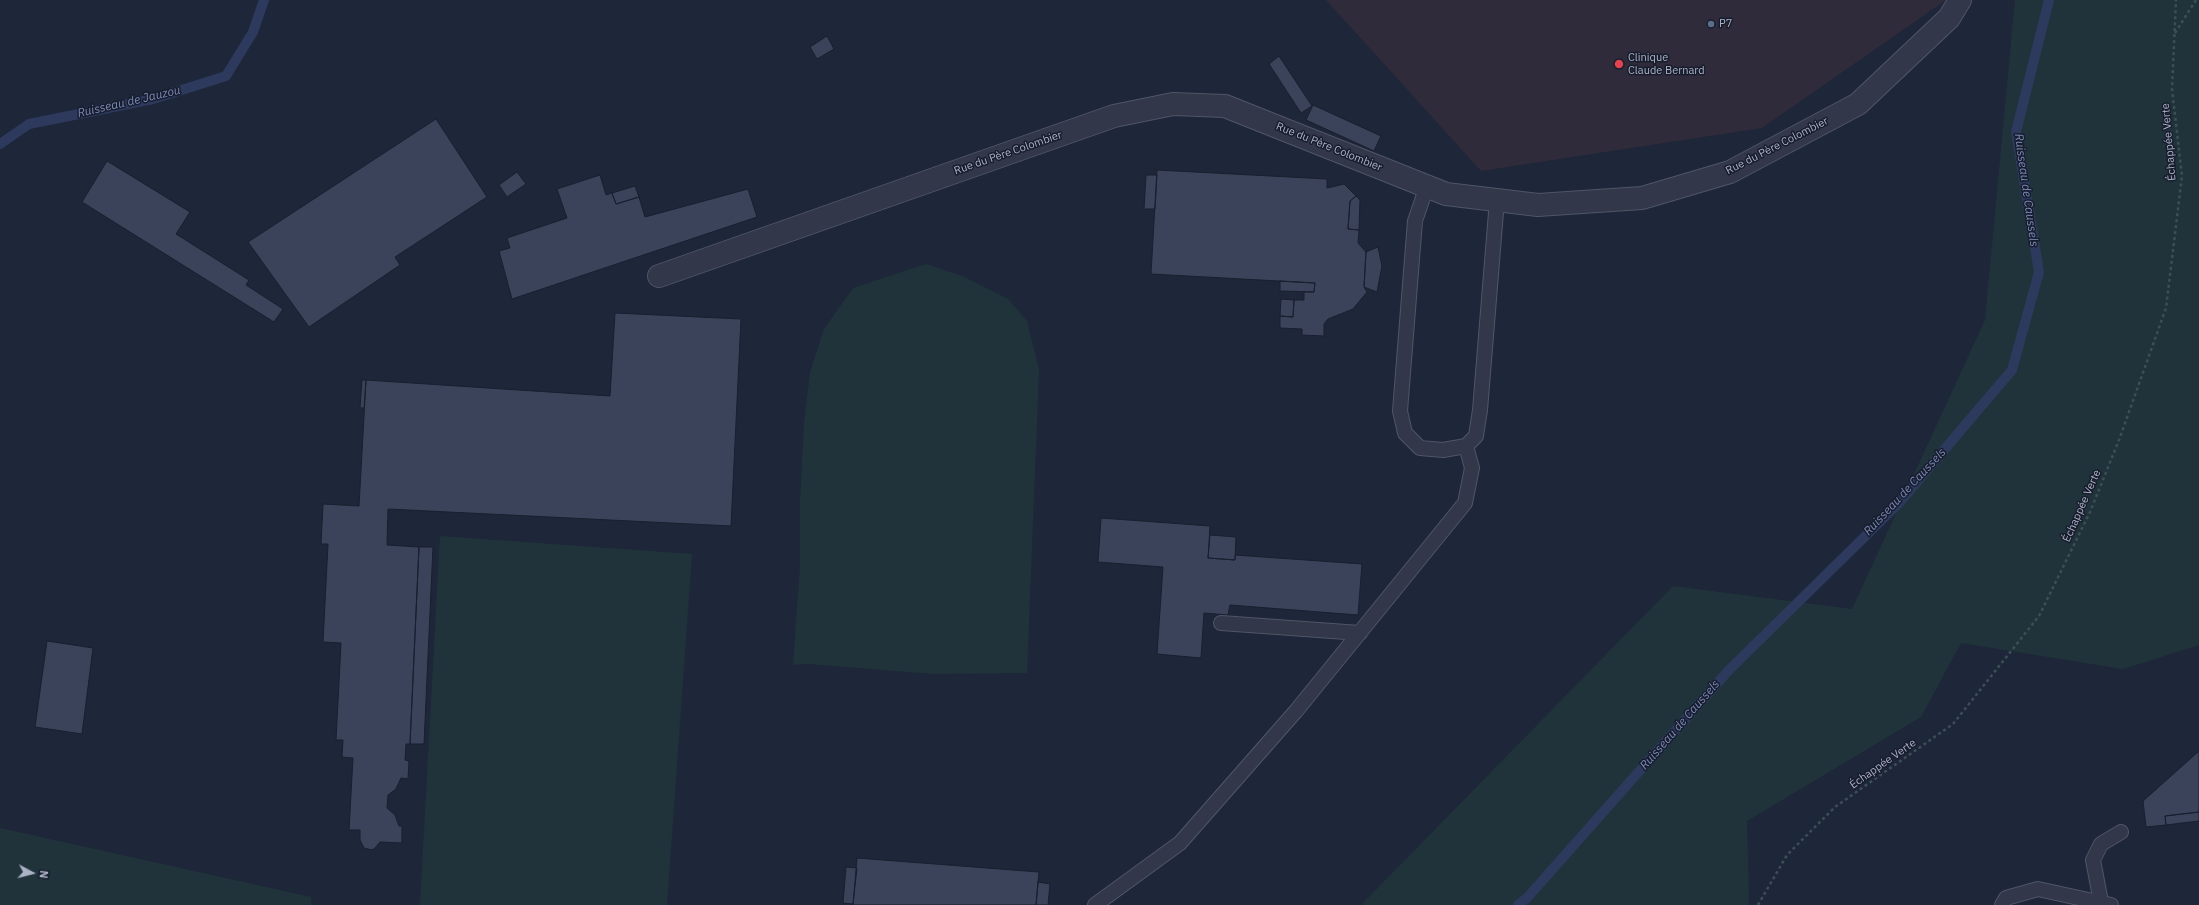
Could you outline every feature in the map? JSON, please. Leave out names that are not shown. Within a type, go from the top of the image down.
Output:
[{"type":"street","name":"Rue du Père Colombier","points":[[659,276],[1114,116],[1172,104],[1225,106],[1446,194],[1538,205],[1642,198],[1730,172],[1858,104],[1949,18],[1960,0]]},
{"type":"lane","points":[[1427,186],[1415,221],[1400,411],[1405,433],[1420,448],[1443,450],[1466,446],[1476,436],[1480,410],[1497,200]]},
{"type":"lane","points":[[1095,905],[1180,843],[1296,711],[1360,633],[1465,503],[1472,468],[1466,446]]},
{"type":"lane","points":[[1221,623],[1360,633]]},
{"type":"lane","points":[[2002,905],[2006,898],[2038,889],[2106,904],[2093,860],[2102,844],[2121,832]]},
{"type":"path","name":"Échappée Verte","points":[[1758,905],[1787,855],[1835,807],[1953,724],[2039,616],[2090,512],[2119,440],[2166,308],[2182,176],[2172,89],[2176,0]]},
{"type":"path","points":[[2175,34],[2196,0]]},
{"type":"shaded area","name":"Clinique Claude Bernard","points":[[1326,0],[1946,0],[1762,128],[1481,171]]},
{"type":"shaded area","points":[[2015,0],[2199,0],[2199,645],[2123,669],[1961,643],[1921,717],[1747,821],[1749,905],[1361,905],[1673,586],[1852,609],[1985,320]]},
{"type":"shaded area","points":[[926,264],[962,276],[1008,299],[1027,321],[1039,370],[1027,673],[933,674],[809,664],[793,665],[800,566],[800,501],[804,424],[810,372],[824,329],[853,288]]},
{"type":"shaded area","points":[[440,536],[692,554],[667,905],[420,905]]},
{"type":"shaded area","points":[[0,828],[311,897],[311,905],[0,905]]},
{"type":"building","points":[[827,36],[834,49],[817,59],[810,47]]},
{"type":"building","points":[[1279,56],[1312,106],[1301,113],[1269,64]]},
{"type":"building","points":[[1313,105],[1381,136],[1374,151],[1306,120]]},
{"type":"building","points":[[436,119],[487,197],[395,257],[400,265],[309,327],[248,242]]},
{"type":"building","points":[[107,161],[190,212],[176,234],[249,280],[246,285],[283,309],[274,322],[82,202]]},
{"type":"building","points":[[1157,170],[1327,179],[1327,188],[1344,184],[1356,196],[1350,201],[1348,229],[1359,230],[1358,243],[1366,252],[1364,287],[1367,292],[1353,309],[1328,319],[1324,324],[1324,336],[1302,335],[1302,329],[1280,328],[1280,316],[1293,317],[1294,300],[1304,300],[1304,292],[1314,292],[1315,283],[1151,274]]},
{"type":"building","points":[[517,172],[526,184],[507,197],[499,185]]},
{"type":"building","points":[[600,175],[606,195],[612,193],[616,204],[639,197],[645,217],[748,189],[757,217],[512,299],[499,251],[510,248],[507,238],[567,218],[557,189]]},
{"type":"building","points":[[1146,175],[1157,175],[1155,209],[1144,209]]},
{"type":"building","points":[[635,186],[639,197],[616,204],[612,193]]},
{"type":"building","points":[[1356,196],[1360,200],[1359,230],[1348,229],[1350,201]]},
{"type":"building","points":[[1378,247],[1382,266],[1377,292],[1364,287],[1366,252]]},
{"type":"building","points":[[1280,281],[1315,283],[1314,292],[1280,291]]},
{"type":"building","points":[[1281,299],[1294,300],[1293,317],[1280,316]]},
{"type":"building","points":[[615,313],[741,319],[731,526],[388,509],[387,545],[419,547],[410,744],[406,744],[405,760],[409,761],[408,779],[401,778],[396,789],[388,795],[387,808],[395,815],[399,826],[402,826],[402,843],[380,842],[372,850],[364,848],[360,840],[360,830],[349,830],[353,758],[342,757],[343,740],[336,740],[341,643],[323,642],[328,544],[321,544],[323,504],[359,506],[366,380],[610,396]]},
{"type":"building","points":[[362,380],[366,380],[364,408],[360,408]]},
{"type":"building","points":[[1101,518],[1210,526],[1208,558],[1235,560],[1235,555],[1362,564],[1358,615],[1230,605],[1228,615],[1204,613],[1201,658],[1157,654],[1163,567],[1098,562]]},
{"type":"building","points":[[1210,535],[1236,537],[1235,560],[1208,558]]},
{"type":"building","points":[[419,547],[433,547],[424,744],[410,744]]},
{"type":"building","points":[[47,641],[93,648],[82,734],[35,727]]},
{"type":"building","points":[[2199,751],[2199,812],[2165,816],[2166,825],[2146,827],[2143,801]]},
{"type":"building","points":[[2199,812],[2199,821],[2166,825],[2165,816]]},
{"type":"building","points":[[857,858],[1039,872],[1036,905],[853,905]]},
{"type":"building","points":[[846,867],[857,868],[853,904],[843,903]]},
{"type":"building","points":[[1038,882],[1050,884],[1048,905],[1036,905]]},
{"type":"waterway","name":"Ruisseau de Jauzou","points":[[0,144],[29,124],[153,99],[226,76],[253,32],[264,0]]},
{"type":"waterway","name":"Ruisseau de Caussels","points":[[1518,905],[1527,898],[1728,671],[1898,504],[2012,370],[2039,272],[2016,132],[2049,0]]},
{"type":"place","name":"P7","points":[[1711,24]]},
{"type":"place","name":"Clinique Claude Bernard","points":[[1619,64]]}]
